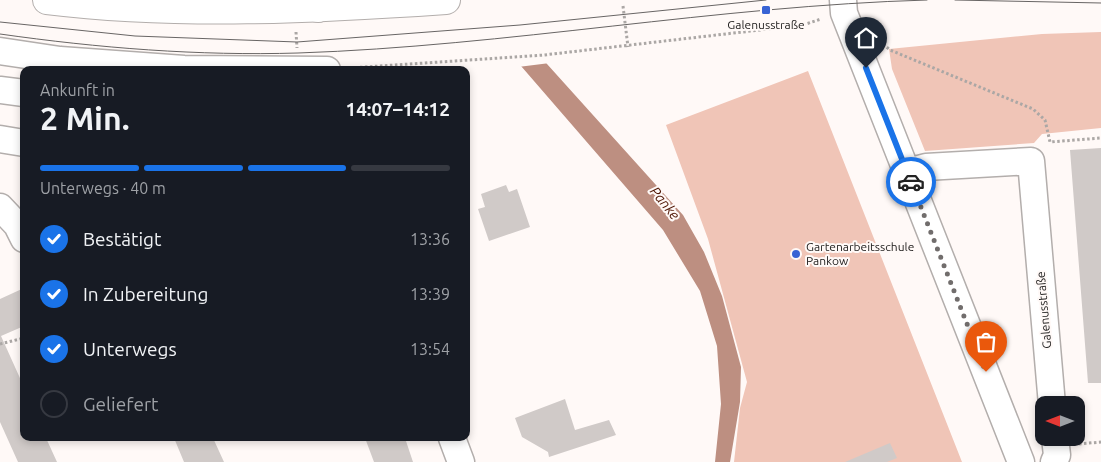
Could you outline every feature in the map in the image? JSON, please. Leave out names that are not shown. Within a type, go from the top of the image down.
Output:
[{"type":"main road","points":[[47,0],[151,8],[446,0]]},
{"type":"street","points":[[844,6],[1021,462]]},
{"type":"street","points":[[0,52],[60,60],[143,66]]},
{"type":"street","points":[[0,90],[20,92]]},
{"type":"street","points":[[0,139],[20,142]]},
{"type":"street","name":"Galenusstraße","points":[[907,172],[926,167],[1031,161],[1051,396]]},
{"type":"street","points":[[0,207],[17,225],[20,231]]},
{"type":"street","points":[[453,441],[461,462]]},
{"type":"path","points":[[299,66],[311,5]]},
{"type":"path","points":[[623,6],[628,47]]},
{"type":"path","points":[[382,66],[510,58],[628,47],[802,25],[829,15],[844,6]]},
{"type":"path","points":[[880,42],[890,50],[1033,109],[1045,120],[1050,142],[1101,138]]},
{"type":"path","points":[[0,344],[20,339]]},
{"type":"path","points":[[1060,448],[1101,442]]},
{"type":"shaded area","points":[[1101,32],[1101,128],[1042,134],[1034,143],[925,151],[892,69],[889,49],[1042,34]]},
{"type":"shaded area","name":"Gartenarbeitsschule Pankow","points":[[808,71],[962,462],[734,462],[740,408],[747,382],[708,239],[666,125]]},
{"type":"water","name":"Panke","points":[[469,0],[496,0],[547,64],[683,215],[704,252],[722,296],[741,367],[740,402],[730,462],[715,462],[721,404],[717,346],[700,291],[663,230],[521,66]]},
{"type":"pier","points":[[466,0],[499,0],[550,63],[518,67]]},
{"type":"building","points":[[1101,148],[1101,383],[1088,383],[1070,150]]},
{"type":"building","points":[[506,185],[509,192],[517,189],[530,227],[489,241],[478,209],[485,207],[481,194]]},
{"type":"building","points":[[20,290],[20,328],[1,336],[20,378],[20,441],[47,441],[57,462],[18,462],[0,422],[0,299]]},
{"type":"building","points":[[565,399],[575,430],[609,420],[616,435],[549,457],[548,452],[522,437],[515,418]]},
{"type":"building","points":[[175,441],[214,441],[224,462],[184,462]]},
{"type":"building","points":[[366,441],[406,441],[413,462],[374,462]]},
{"type":"building","points":[[890,443],[897,458],[887,462],[845,462]]},
{"type":"tram line","points":[[0,22],[135,36],[297,42],[520,25],[766,0]]},
{"type":"tram line","points":[[0,34],[149,50],[261,54],[298,53],[455,43],[769,10],[927,0]]},
{"type":"tram line","points":[[955,0],[1101,3]]},
{"type":"way so far","points":[[911,182],[986,372]]},
{"type":"place","name":"Galenusstraße","points":[[766,10]]},
{"type":"place","name":"Gartenarbeitsschule Pankow","points":[[796,254]]},
{"type":"route","points":[[866,68],[911,182]]}]
